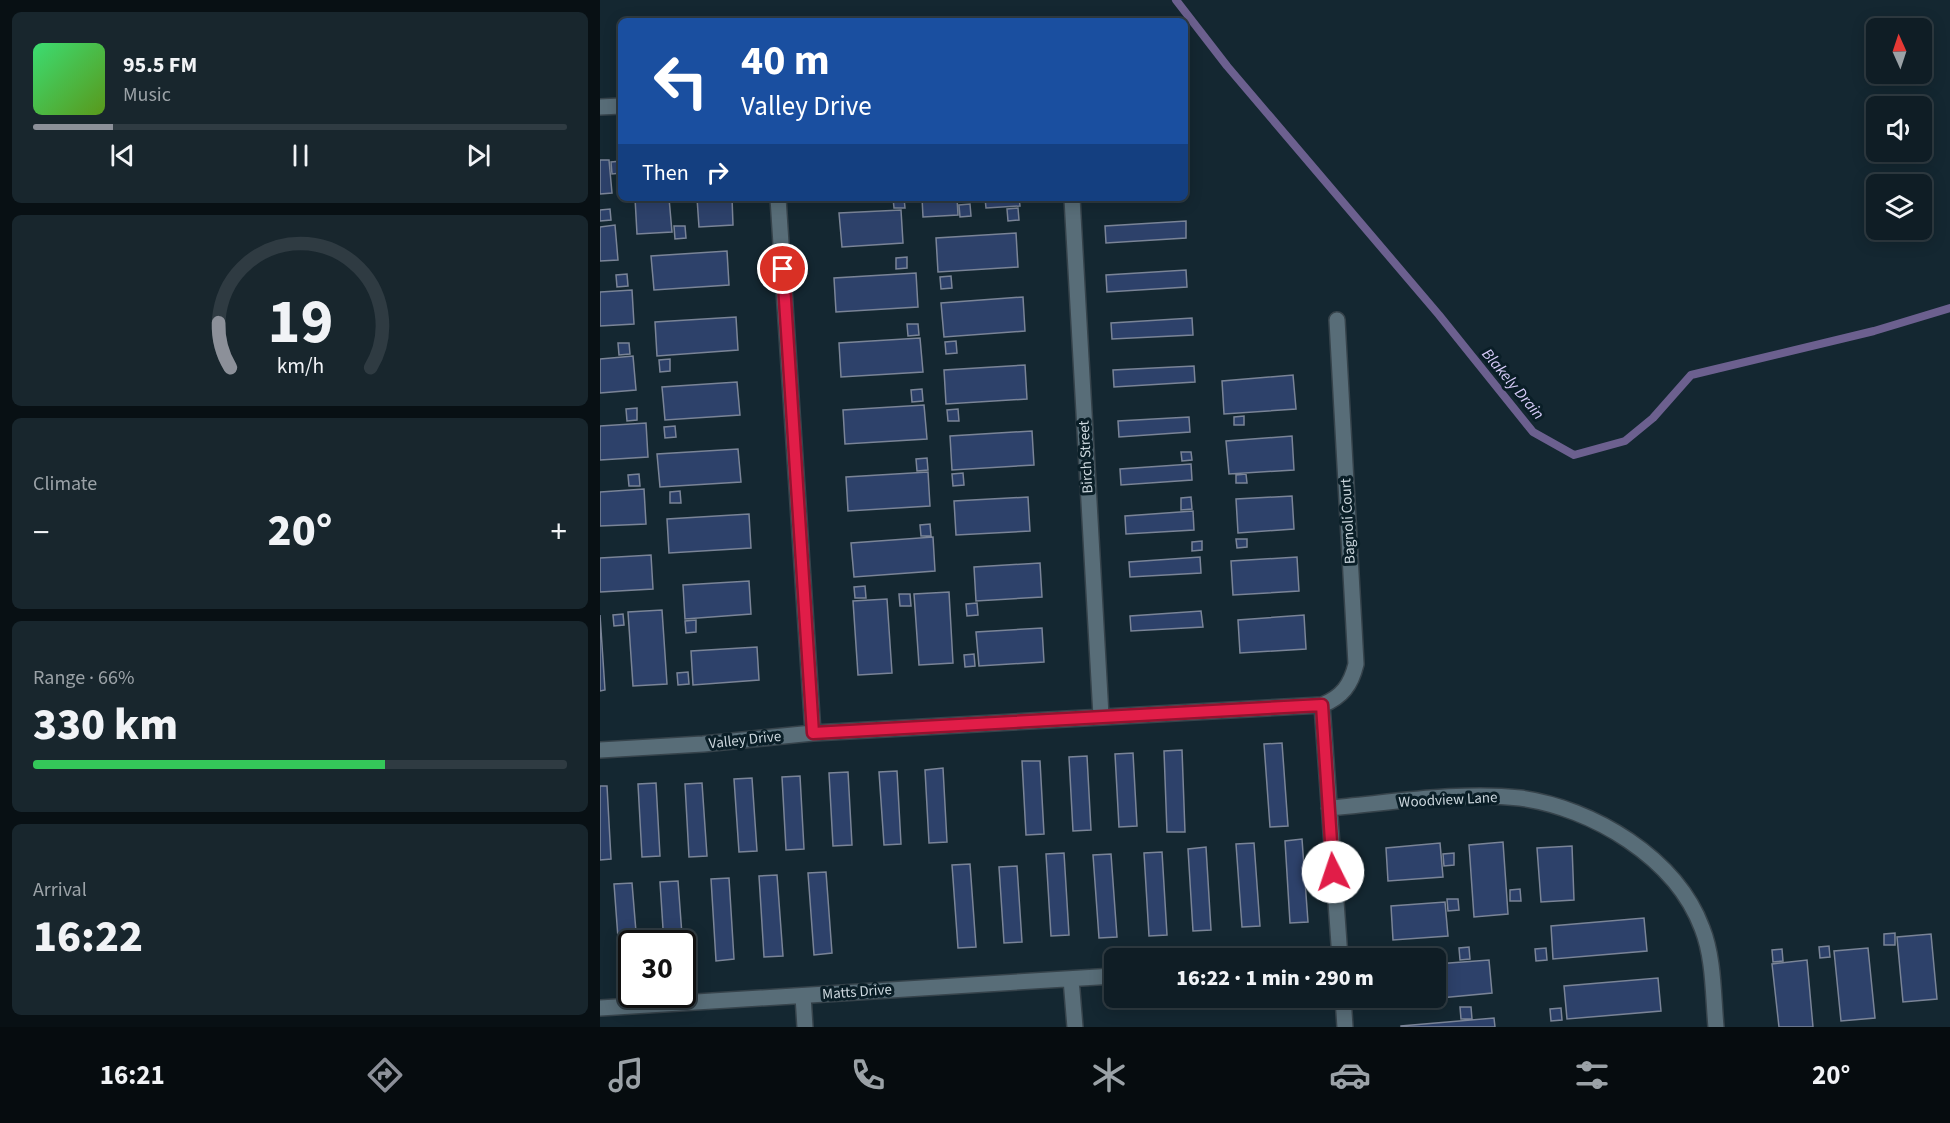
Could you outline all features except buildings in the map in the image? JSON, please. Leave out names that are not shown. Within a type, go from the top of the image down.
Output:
[{"type":"street","points":[[600,107],[618,106]]},
{"type":"street","points":[[778,201],[813,733]]},
{"type":"street","name":"Birch Street","points":[[1072,201],[1101,716]]},
{"type":"street","name":"Bagnoli Court","points":[[1322,705],[1344,691],[1353,678],[1356,664],[1337,320]]},
{"type":"street","points":[[1322,705],[1339,948]]},
{"type":"street","name":"Valley Drive","points":[[600,750],[703,744],[813,733],[1322,705]]},
{"type":"street","name":"Woodview Lane","points":[[1329,808],[1481,796],[1521,798],[1578,815],[1628,840],[1647,852],[1669,872],[1696,911],[1709,951],[1716,1027]]},
{"type":"street","name":"Matts Drive","points":[[600,1008],[1104,977]]},
{"type":"street","points":[[1071,979],[1076,1027]]},
{"type":"street","points":[[802,996],[805,1027]]},
{"type":"street","points":[[1344,1008],[1345,1027]]},
{"type":"waterway","name":"Blakely Drain","points":[[1176,0],[1227,66],[1439,315],[1533,432],[1574,455],[1625,441],[1653,418],[1691,375],[1874,331],[1950,308]]},
{"type":"route","points":[[783,269],[813,733],[1322,705],[1333,872]]}]
